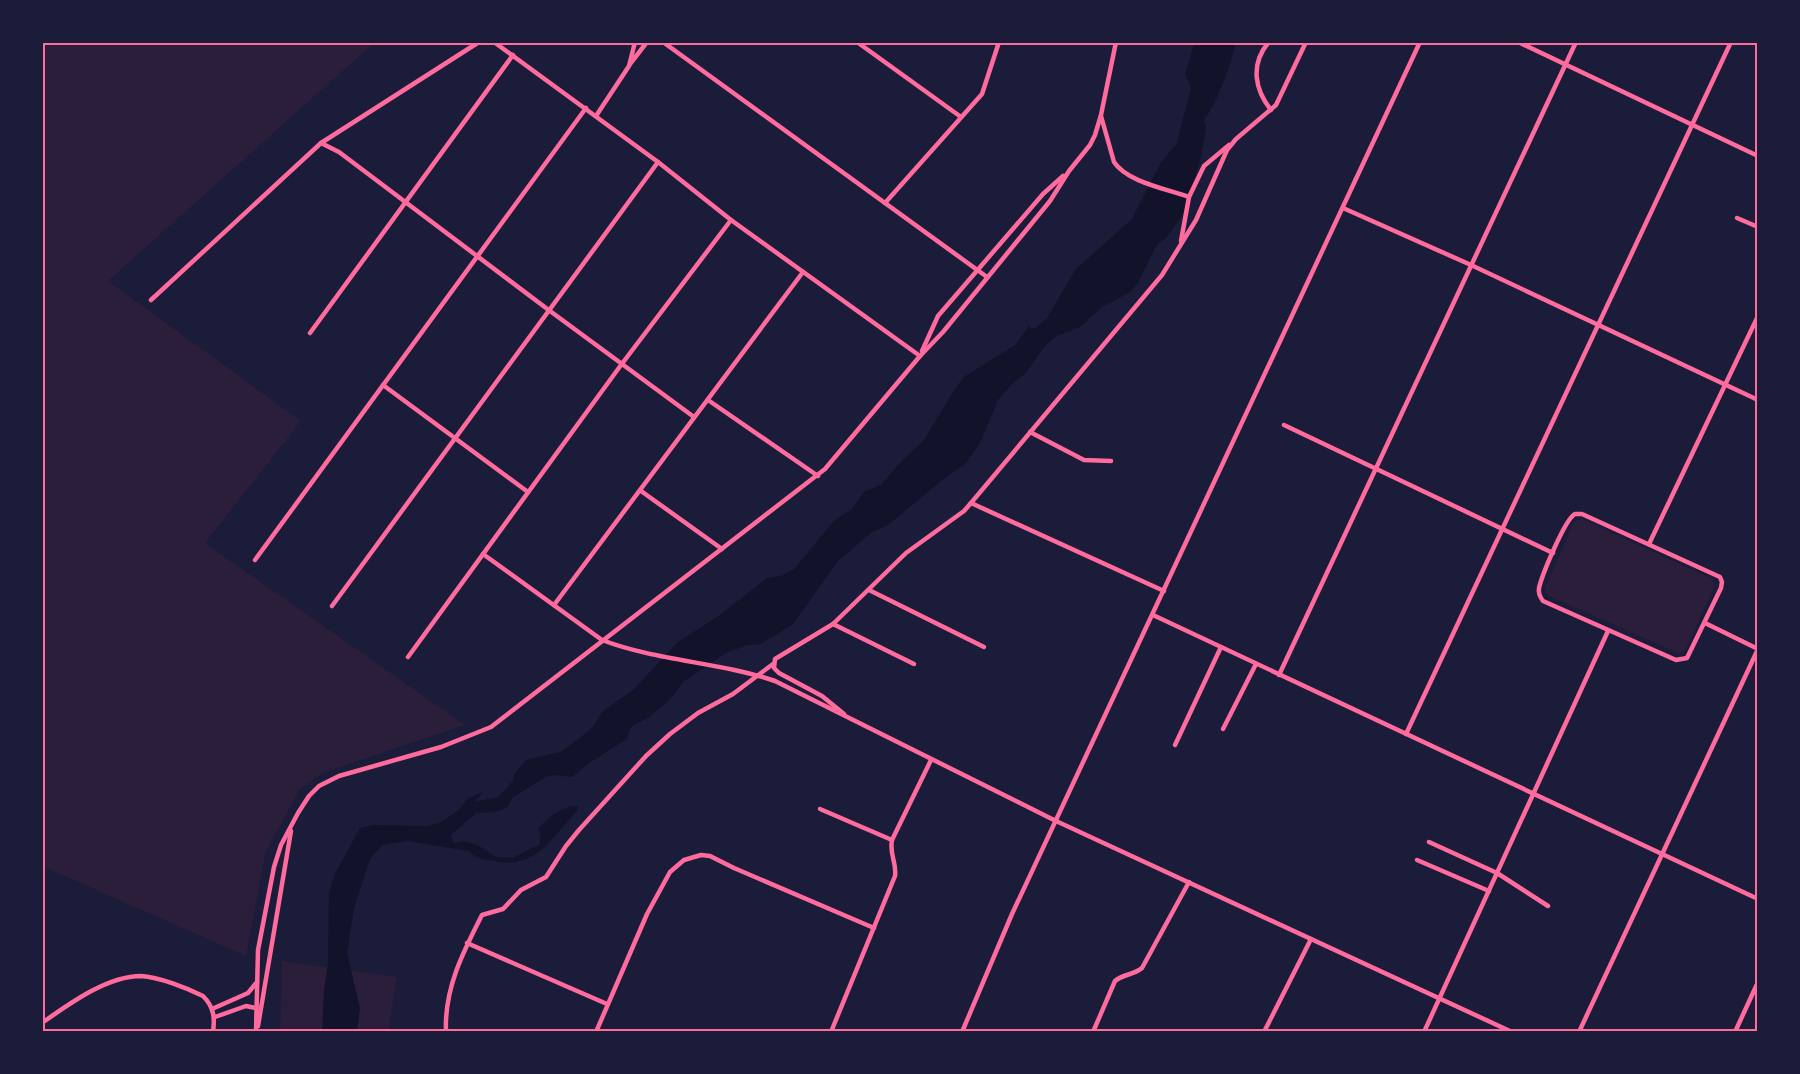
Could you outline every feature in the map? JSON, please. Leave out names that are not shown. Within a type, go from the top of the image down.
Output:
[{"type":"street","points":[[151,300],[321,143],[478,42]]},
{"type":"street","points":[[494,42],[658,162],[731,220],[920,356]]},
{"type":"street","points":[[629,66],[634,42]]},
{"type":"street","points":[[596,116],[647,42]]},
{"type":"street","points":[[663,42],[987,277]]},
{"type":"street","points":[[857,42],[961,117]]},
{"type":"street","points":[[885,203],[982,94],[999,42]]},
{"type":"street","points":[[257,1032],[258,950],[274,867],[281,845],[305,802],[320,786],[339,776],[441,747],[491,727],[818,476],[943,332],[1050,201],[1095,135],[1116,42]]},
{"type":"street","points":[[1181,244],[1189,197],[1204,166],[1271,110],[1280,98],[1306,42]]},
{"type":"street","points":[[962,1032],[1012,914],[1420,42]]},
{"type":"street","points":[[1518,42],[1758,156]]},
{"type":"street","points":[[1279,675],[1576,42]]},
{"type":"street","points":[[1406,734],[1731,42]]},
{"type":"street","points":[[1268,43],[1262,51],[1256,72],[1262,99],[1271,110]]},
{"type":"street","points":[[310,333],[513,55]]},
{"type":"street","points":[[255,560],[586,108]]},
{"type":"street","points":[[1101,115],[1114,162],[1118,168],[1128,175],[1189,197]]},
{"type":"street","points":[[446,1032],[445,1013],[450,986],[467,943],[482,915],[503,909],[521,890],[546,877],[579,830],[646,756],[670,734],[698,713],[733,694],[774,661],[833,624],[906,553],[964,511],[1162,275],[1205,202],[1224,157],[1236,139]]},
{"type":"street","points":[[321,143],[339,152],[621,365],[694,417]]},
{"type":"street","points":[[332,606],[658,162]]},
{"type":"street","points":[[920,356],[938,316],[1043,194],[1069,171]]},
{"type":"street","points":[[1342,208],[1471,265],[1758,400]]},
{"type":"street","points":[[1737,218],[1758,227]]},
{"type":"street","points":[[408,657],[621,365],[731,220]]},
{"type":"street","points":[[554,605],[803,272]]},
{"type":"street","points":[[1649,544],[1758,316]]},
{"type":"street","points":[[383,385],[528,492]]},
{"type":"street","points":[[708,400],[818,476]]},
{"type":"street","points":[[1284,425],[1553,553]]},
{"type":"street","points":[[1030,432],[1084,460],[1111,461]]},
{"type":"street","points":[[641,491],[722,549]]},
{"type":"street","points":[[971,503],[1164,591]]},
{"type":"street","points":[[1578,513],[1649,544],[1716,574],[1722,580],[1721,588],[1687,658],[1680,661],[1543,601],[1540,597],[1539,587],[1553,553],[1569,518],[1578,513]]},
{"type":"street","points":[[483,554],[602,640],[624,648],[762,676],[1056,821],[1512,1032]]},
{"type":"street","points":[[869,590],[984,646]]},
{"type":"street","points":[[1153,615],[1758,899]]},
{"type":"street","points":[[1579,1032],[1758,649],[1705,623]]},
{"type":"street","points":[[833,624],[914,664]]},
{"type":"street","points":[[1424,1032],[1608,630]]},
{"type":"street","points":[[1175,745],[1221,647]]},
{"type":"street","points":[[774,661],[774,668],[779,673],[832,702],[848,718]]},
{"type":"street","points":[[1223,729],[1256,664]]},
{"type":"street","points":[[831,1032],[896,876],[890,853],[892,840],[931,760]]},
{"type":"street","points":[[820,809],[892,840]]},
{"type":"street","points":[[257,1032],[289,851],[291,828]]},
{"type":"street","points":[[1429,842],[1497,873],[1548,906]]},
{"type":"street","points":[[596,1032],[647,914],[669,872],[691,857],[710,856],[874,928]]},
{"type":"street","points":[[1417,860],[1489,891]]},
{"type":"street","points":[[1093,1032],[1115,981],[1142,968],[1189,882]]},
{"type":"street","points":[[1264,1032],[1311,939]]},
{"type":"street","points":[[467,943],[607,1004]]},
{"type":"street","points":[[42,1023],[82,996],[120,979],[152,978],[203,996],[215,1017],[213,1032]]},
{"type":"street","points":[[212,1009],[248,993],[257,982]]},
{"type":"street","points":[[1735,1032],[1758,982]]},
{"type":"street","points":[[215,1017],[246,1006],[256,1008]]},
{"type":"shaded area","points":[[42,42],[375,42],[108,281],[301,421],[205,543],[465,725],[322,773],[300,789],[266,851],[246,956],[42,866]]},
{"type":"shaded area","points":[[1195,42],[1207,45],[1208,42],[1236,42],[1223,83],[1204,120],[1206,128],[1200,161],[1182,216],[1166,238],[1156,246],[1138,283],[1130,292],[1102,307],[1080,327],[1056,336],[1044,347],[1025,374],[1013,383],[998,400],[980,443],[965,464],[888,525],[872,532],[838,561],[793,624],[761,644],[747,645],[726,653],[683,682],[665,704],[649,717],[631,727],[627,739],[572,777],[554,775],[546,777],[513,797],[507,807],[495,812],[476,813],[451,835],[453,843],[464,841],[479,846],[496,857],[512,858],[540,844],[538,828],[551,816],[566,808],[578,806],[577,811],[542,849],[521,861],[509,863],[480,858],[469,851],[408,841],[382,845],[370,859],[354,908],[347,953],[360,1008],[357,1032],[322,1032],[328,963],[329,892],[335,874],[360,828],[373,825],[427,826],[439,823],[459,810],[467,799],[483,792],[474,802],[498,797],[513,781],[514,774],[526,760],[560,752],[572,744],[592,728],[603,711],[634,689],[678,642],[717,617],[767,578],[781,576],[794,569],[834,521],[852,509],[864,492],[882,484],[924,440],[964,377],[1015,345],[1029,326],[1032,329],[1036,328],[1047,318],[1075,270],[1132,219],[1160,164],[1177,143],[1191,88],[1185,74]]},
{"type":"shaded area","points":[[1582,519],[1712,579],[1715,585],[1685,651],[1678,653],[1547,595],[1545,588],[1574,522]]},
{"type":"shaded area","points":[[282,961],[397,977],[388,1032],[280,1032]]}]
